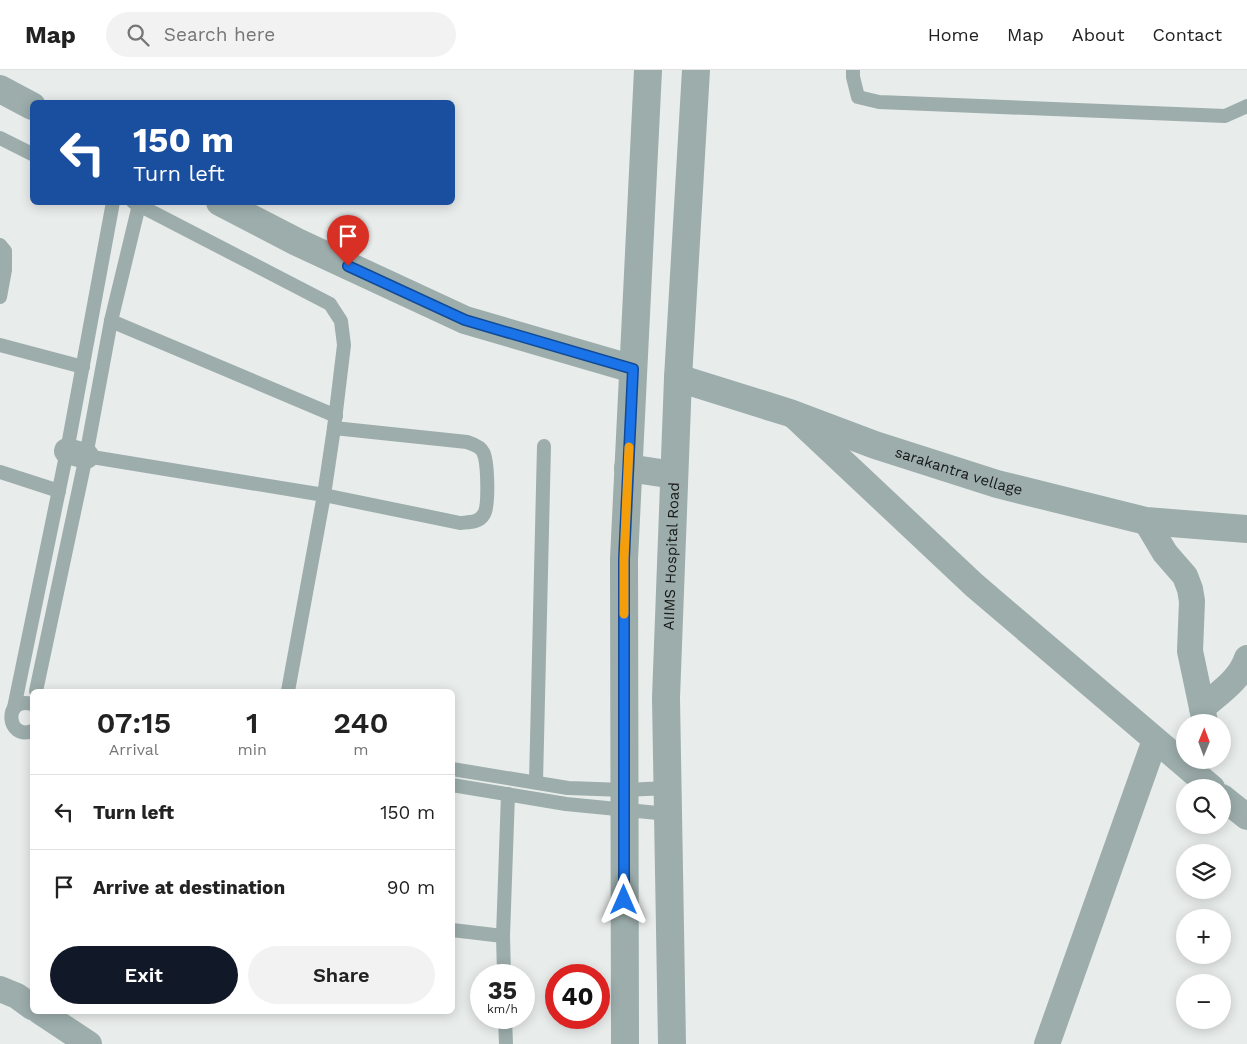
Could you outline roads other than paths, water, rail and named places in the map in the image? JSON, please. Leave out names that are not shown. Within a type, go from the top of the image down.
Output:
[{"type":"street","points":[[625,1044],[624,559],[648,70]]},
{"type":"street","name":"AIIMS Hospital Road","points":[[672,1044],[666,698],[678,378],[696,70]]},
{"type":"street","points":[[0,89],[30,105]]},
{"type":"street","points":[[226,205],[298,242],[465,320],[633,369]]},
{"type":"street","name":"sarakantra vellage","points":[[678,378],[790,413],[875,444],[997,484],[1146,521],[1247,529]]},
{"type":"street","points":[[790,413],[974,585],[1202,779]]},
{"type":"street","points":[[628,468],[674,475]]},
{"type":"street","points":[[1146,521],[1165,553],[1185,576],[1190,589],[1192,601],[1190,651],[1203,714]]},
{"type":"street","points":[[1204,714],[1238,677],[1244,668],[1247,658]]},
{"type":"street","points":[[1047,1044],[1155,740]]},
{"type":"street","points":[[1231,804],[1247,817]]},
{"type":"street","points":[[0,989],[17,996],[30,1006]]},
{"type":"street","points":[[44,1014],[89,1044]]},
{"type":"lane","points":[[853,70],[858,97],[879,102],[1226,116],[1247,106]]},
{"type":"lane","points":[[0,138],[30,153]]},
{"type":"lane","points":[[30,731],[17,730],[8,716],[59,491],[77,453],[83,367],[112,205]]},
{"type":"lane","points":[[36,689],[77,453],[112,321],[136,205]]},
{"type":"lane","points":[[138,205],[330,304],[341,321],[344,345],[335,422],[324,495],[288,689]]},
{"type":"lane","points":[[0,245],[5,251],[5,270],[0,297]]},
{"type":"lane","points":[[77,453],[324,495],[460,523],[475,522],[484,515],[487,506],[486,460],[483,450],[476,445],[467,442],[335,422],[112,321]]},
{"type":"lane","points":[[0,345],[83,367]]},
{"type":"lane","points":[[536,782],[544,446]]},
{"type":"lane","points":[[0,472],[59,491]]},
{"type":"lane","points":[[8,716],[20,704],[26,702],[30,703]]},
{"type":"lane","points":[[455,769],[536,782],[624,800],[668,801]]},
{"type":"lane","points":[[455,785],[566,804],[624,800],[668,801]]},
{"type":"lane","points":[[504,964],[508,794]]},
{"type":"lane","points":[[455,930],[503,936]]},
{"type":"lane","points":[[505,1029],[506,1044]]}]
